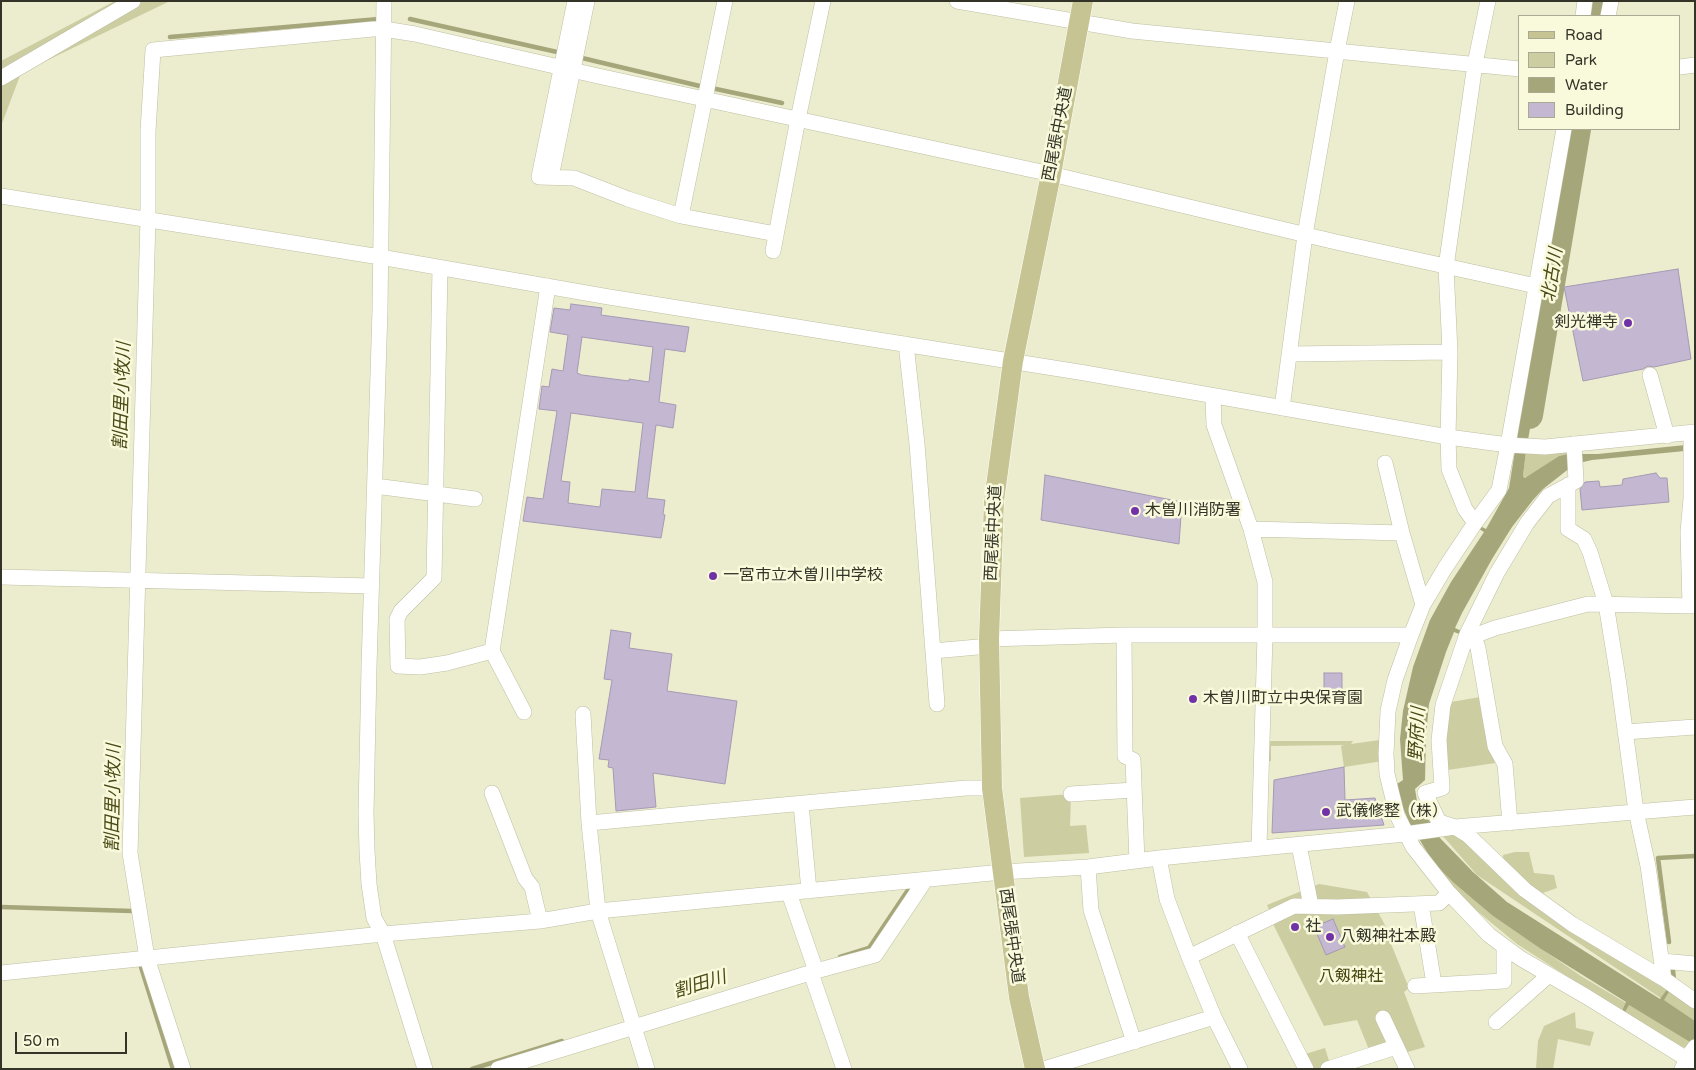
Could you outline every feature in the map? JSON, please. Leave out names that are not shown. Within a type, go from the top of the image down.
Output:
[{"type":"main road","name":"西尾張中央道","points":[[1035,1069],[1019,997],[992,788],[989,642],[994,502],[1013,361],[1084,1]]},
{"type":"street","points":[[1,78],[133,1]]},
{"type":"street","points":[[384,1],[366,851],[374,918],[383,934],[425,1069]]},
{"type":"street","points":[[567,68],[575,1]]},
{"type":"street","points":[[587,1],[567,68],[539,177],[574,178],[628,199],[681,216],[776,234]]},
{"type":"street","points":[[681,216],[725,1]]},
{"type":"street","points":[[773,250],[823,1]]},
{"type":"street","points":[[956,1],[1132,32],[1518,68]]},
{"type":"street","points":[[1282,408],[1305,235],[1347,1]]},
{"type":"street","points":[[1474,523],[1464,510],[1449,469],[1450,352],[1446,267],[1475,64],[1488,1]]},
{"type":"street","points":[[1582,15],[1585,1]]},
{"type":"street","points":[[1608,15],[1611,1]]},
{"type":"street","points":[[183,1069],[147,958],[130,854],[148,219],[148,131],[152,50],[384,29],[415,34],[1051,174],[1305,235],[1536,286]]},
{"type":"street","points":[[1681,67],[1695,65]]},
{"type":"street","points":[[1564,130],[1510,445],[1499,490],[1474,523],[1445,568],[1424,605],[1411,635],[1395,680],[1388,711],[1387,774],[1397,815],[1413,847],[1449,893],[1489,935],[1520,958],[1689,1059]]},
{"type":"street","points":[[1,196],[1013,361],[1448,437],[1510,445],[1574,448],[1667,436],[1692,439],[1691,499],[1688,532],[1693,606],[1588,604],[1471,635]]},
{"type":"street","points":[[440,268],[434,578],[401,612],[397,619],[398,666],[420,667],[448,663],[492,651]]},
{"type":"street","points":[[524,712],[492,651],[548,286]]},
{"type":"street","points":[[906,344],[917,444],[937,704]]},
{"type":"street","points":[[1289,354],[1450,352]]},
{"type":"street","points":[[1650,376],[1667,436]]},
{"type":"street","points":[[1213,397],[1214,425],[1251,529],[1265,582],[1259,848]]},
{"type":"street","points":[[1574,448],[1568,529],[1584,539],[1590,552],[1606,604],[1636,811],[1648,866],[1664,979]]},
{"type":"street","points":[[1385,462],[1402,533],[1424,605]]},
{"type":"street","points":[[1571,480],[1548,496],[1527,523],[1497,573],[1443,705],[1439,740],[1442,788],[1426,793],[1439,822],[1455,827],[1468,835],[1533,896],[1572,924],[1664,979],[1695,1001]]},
{"type":"street","points":[[375,486],[476,499]]},
{"type":"street","points":[[1251,529],[1402,533]]},
{"type":"street","points":[[1,577],[372,586]]},
{"type":"street","points":[[933,651],[989,642],[1124,635],[1411,635]]},
{"type":"street","points":[[1124,635],[1126,756],[1133,760],[1137,861]]},
{"type":"street","points":[[1471,635],[1478,648],[1495,746],[1505,764],[1510,822]]},
{"type":"street","points":[[583,714],[589,823],[598,911],[647,1069]]},
{"type":"street","points":[[1625,732],[1695,727]]},
{"type":"street","points":[[589,823],[966,788],[992,788]]},
{"type":"street","points":[[1071,794],[1134,790]]},
{"type":"street","points":[[492,793],[525,878],[532,887],[540,921]]},
{"type":"street","points":[[801,804],[809,891]]},
{"type":"street","points":[[1,973],[383,934],[540,921],[598,911],[926,879],[1088,867],[1159,858],[1408,834],[1455,827],[1695,807]]},
{"type":"street","points":[[1299,845],[1311,906]]},
{"type":"street","points":[[1159,858],[1167,899],[1189,957],[1214,1017],[1240,1069]]},
{"type":"street","points":[[1088,867],[1091,910],[1134,1042]]},
{"type":"street","points":[[498,1069],[633,1022],[813,968],[876,955],[926,879]]},
{"type":"street","points":[[789,893],[844,1069]]},
{"type":"street","points":[[1189,957],[1294,906],[1439,903],[1449,893]]},
{"type":"street","points":[[1421,904],[1434,984]]},
{"type":"street","points":[[1237,933],[1306,1069]]},
{"type":"street","points":[[1416,986],[1504,981],[1504,946]]},
{"type":"street","points":[[1662,961],[1695,964]]},
{"type":"street","points":[[1496,1022],[1549,975]]},
{"type":"street","points":[[1044,1069],[1214,1017]]},
{"type":"street","points":[[1383,1018],[1407,1069]]},
{"type":"street","points":[[1328,1069],[1396,1047]]},
{"type":"green space","points":[[115,1],[170,1],[21,73],[1,126],[1,61]]},
{"type":"green space","points":[[1569,448],[1568,454],[1559,456],[1527,478],[1523,476],[1526,451]]},
{"type":"green space","points":[[1486,696],[1495,763],[1448,770],[1443,740],[1451,702]]},
{"type":"green space","points":[[1380,740],[1383,761],[1344,767],[1341,746],[1344,745],[1271,746],[1271,761],[1267,761],[1268,741],[1353,741],[1351,744]]},
{"type":"green space","points":[[1071,794],[1070,826],[1086,825],[1089,853],[1024,857],[1020,798]]},
{"type":"green space","points":[[1458,829],[1504,869],[1503,855],[1515,852],[1529,852],[1534,873],[1554,875],[1557,888],[1534,896],[1695,1004],[1695,1021],[1477,875],[1442,835]]},
{"type":"green space","points":[[1416,836],[1433,862],[1493,916],[1581,976],[1691,1042],[1688,1047],[1678,1048],[1517,944],[1447,886],[1411,837]]},
{"type":"green space","name":"八剱神社","points":[[1319,884],[1367,892],[1392,938],[1371,936],[1389,939],[1409,988],[1404,992],[1425,1047],[1387,1058],[1385,1046],[1370,1052],[1357,1020],[1324,1026],[1272,922],[1295,912],[1337,912],[1339,915],[1336,907],[1294,906],[1272,916],[1267,905]]},
{"type":"green space","points":[[1575,1012],[1576,1028],[1594,1032],[1590,1046],[1558,1039],[1553,1069],[1536,1069],[1538,1041],[1544,1026]]},
{"type":"green space","points":[[1325,1048],[1331,1067],[1307,1069],[1302,1055]]},
{"type":"water","name":"野府川","points":[[1527,376],[1539,378],[1526,451],[1523,476],[1525,478],[1559,456],[1568,454],[1598,454],[1695,444],[1695,450],[1592,460],[1575,464],[1543,489],[1512,527],[1492,559],[1455,628],[1464,632],[1462,635],[1454,632],[1446,652],[1429,704],[1425,780],[1415,789],[1418,807],[1440,838],[1473,872],[1507,902],[1660,999],[1668,988],[1670,990],[1664,1000],[1695,1021],[1695,1045],[1629,1005],[1625,1012],[1622,1011],[1626,1002],[1541,949],[1493,916],[1433,862],[1409,822],[1401,803],[1397,784],[1403,780],[1400,739],[1403,711],[1413,667],[1430,620],[1451,582],[1484,532],[1479,529],[1480,526],[1486,529],[1509,488]]},
{"type":"building","name":"剣光禅寺","points":[[1678,269],[1691,359],[1654,367],[1648,366],[1643,369],[1583,381],[1564,287]]},
{"type":"building","points":[[571,304],[602,308],[601,315],[689,327],[685,352],[665,349],[659,402],[676,405],[673,428],[656,425],[647,498],[665,500],[663,514],[665,515],[661,538],[523,521],[527,497],[543,499],[557,411],[539,409],[542,386],[549,387],[552,369],[563,371],[568,335],[550,332],[554,308],[570,310]],"holes":[[[582,337],[653,347],[649,382],[577,373]],[[571,413],[643,423],[635,492],[602,489],[600,507],[568,503],[570,482],[561,481]]]},
{"type":"building","points":[[1656,473],[1660,478],[1667,478],[1669,502],[1582,510],[1580,489],[1585,482],[1599,481],[1600,487],[1622,485],[1623,479]]},
{"type":"building","points":[[1045,475],[1182,502],[1179,544],[1041,520]]},
{"type":"building","points":[[611,630],[631,633],[629,648],[672,654],[667,691],[737,701],[725,784],[653,773],[656,807],[616,811],[613,768],[608,767],[609,760],[599,759],[612,680],[604,679]]},
{"type":"building","points":[[1324,673],[1342,673],[1342,696],[1324,696]]},
{"type":"building","name":"武儀修整（株）","points":[[1344,767],[1345,800],[1375,798],[1384,825],[1272,833],[1274,780]]},
{"type":"building","name":"八剱神社本殿","points":[[1333,919],[1345,947],[1326,955],[1314,927]]},
{"type":"waterway","name":"北古川","points":[[1597,15],[1599,1]]},
{"type":"waterway","points":[[170,37],[379,19]]},
{"type":"waterway","points":[[410,19],[557,52]]},
{"type":"waterway","points":[[582,58],[704,87]]},
{"type":"waterway","points":[[716,89],[782,103]]},
{"type":"waterway","name":"北古川","points":[[1529,415],[1577,130]]},
{"type":"waterway","points":[[1669,942],[1658,858],[1695,856]]},
{"type":"waterway","name":"割田川","points":[[840,957],[869,948],[908,890]]},
{"type":"waterway","points":[[1,907],[132,911]]},
{"type":"waterway","name":"割田里小牧川","points":[[141,967],[173,1069]]},
{"type":"waterway","points":[[1673,970],[1674,981]]},
{"type":"waterway","name":"割田川","points":[[472,1069],[562,1041]]},
{"type":"place","name":"剣光禅寺","points":[[1628,323]]},
{"type":"place","name":"木曽川消防署","points":[[1135,511]]},
{"type":"place","name":"一宮市立木曽川中学校","points":[[713,576]]},
{"type":"place","name":"木曽川町立中央保育園","points":[[1193,699]]},
{"type":"place","name":"武儀修整（株）","points":[[1326,812]]},
{"type":"place","name":"社","points":[[1295,927]]},
{"type":"place","name":"八剱神社本殿","points":[[1330,937]]}]
